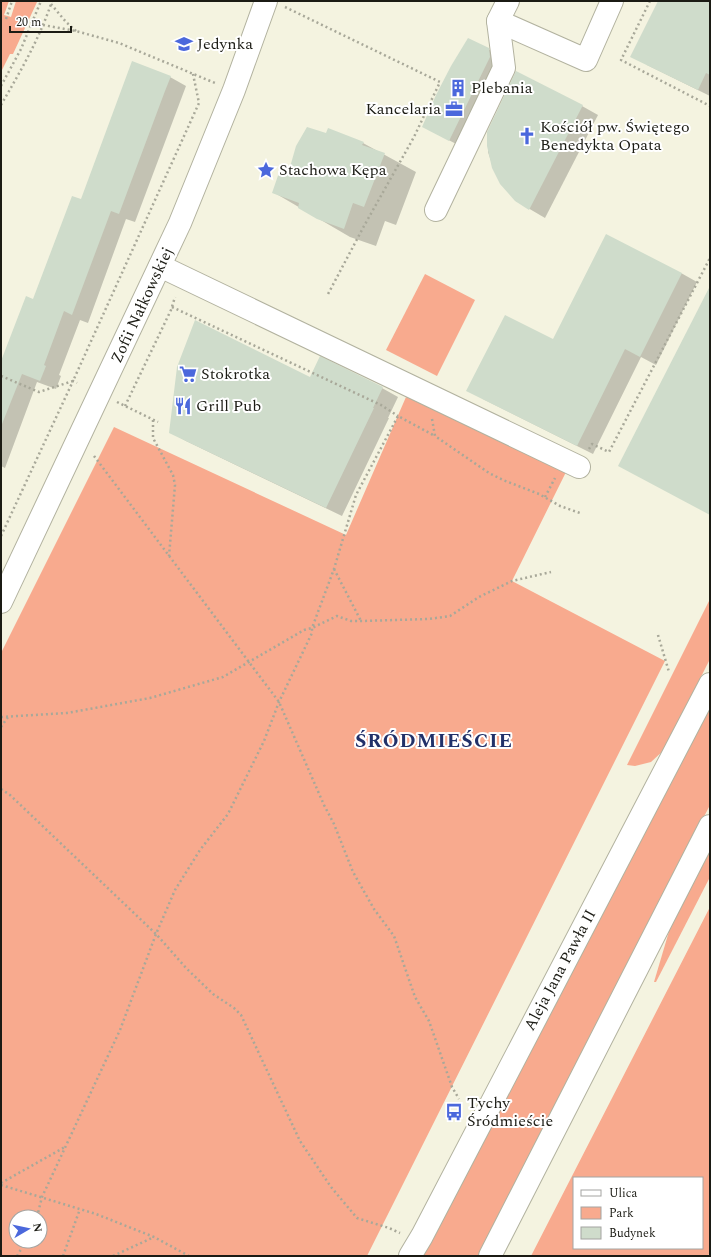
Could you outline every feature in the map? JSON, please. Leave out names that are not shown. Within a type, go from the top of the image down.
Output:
[{"type":"street","points":[[436,210],[504,68],[498,21],[508,1]]},
{"type":"street","points":[[498,21],[586,60],[612,1]]},
{"type":"street","name":"Zofii Nałkowskiej","points":[[1,602],[180,223],[234,90],[273,3]]},
{"type":"street","points":[[160,266],[579,467]]},
{"type":"street","name":"Aleja Jana Pawła II","points":[[410,1256],[422,1236],[710,684]]},
{"type":"street","points":[[490,1256],[710,826]]},
{"type":"path","points":[[6,19],[12,1]]},
{"type":"path","points":[[1,86],[21,49],[41,1]]},
{"type":"path","points":[[650,1],[622,60],[710,106]]},
{"type":"path","points":[[1,105],[22,69],[52,2]]},
{"type":"path","points":[[52,2],[66,22],[76,31]]},
{"type":"path","points":[[273,3],[440,82],[414,137],[327,296]]},
{"type":"path","points":[[43,25],[76,31],[119,43],[234,90]]},
{"type":"path","points":[[1,536],[199,102],[193,74]]},
{"type":"path","points":[[610,452],[710,258]]},
{"type":"path","points":[[172,307],[381,406],[435,436],[489,473],[540,494],[560,506],[580,513]]},
{"type":"path","points":[[1,376],[39,392],[73,381],[77,383]]},
{"type":"path","points":[[435,436],[431,415],[436,398]]},
{"type":"path","points":[[111,400],[158,422]]},
{"type":"path","points":[[39,1209],[42,1197],[65,1146],[120,1030],[156,934],[175,890],[200,850],[228,814],[264,741],[279,702],[312,633],[312,628],[334,569],[356,496],[398,416]]},
{"type":"path","points":[[152,420],[153,438],[173,475],[175,484],[169,556]]},
{"type":"path","points":[[91,452],[279,702],[324,805],[334,824],[353,872],[374,909],[394,936],[414,997],[429,1021],[452,1087],[459,1099]]},
{"type":"path","points":[[545,497],[552,483]]},
{"type":"path","points":[[334,569],[361,621]]},
{"type":"path","points":[[1,717],[67,713],[150,698],[223,677],[304,630],[312,628],[337,616],[351,621],[361,621],[429,619],[450,616],[479,597],[512,581],[551,572]]},
{"type":"path","points":[[658,635],[669,672]]},
{"type":"path","points":[[1,728],[9,716]]},
{"type":"path","points":[[1,789],[16,800],[156,934],[186,968],[213,994],[234,1008],[241,1015],[300,1141],[331,1188],[357,1218],[389,1228],[400,1234]]},
{"type":"path","points":[[65,1146],[1,1184],[6,1187],[80,1209],[154,1237],[189,1256]]},
{"type":"path","points":[[1,1188],[6,1187]]},
{"type":"path","points":[[63,1256],[80,1209]]},
{"type":"path","points":[[113,1256],[154,1237]]},
{"type":"green space","points":[[1,1],[9,1],[4,15],[11,17],[16,1],[37,2],[13,54],[10,54],[1,72]]},
{"type":"green space","points":[[425,274],[475,300],[437,376],[386,350]]},
{"type":"green space","points":[[406,397],[568,468],[512,581],[665,661],[367,1256],[1,1256],[1,653],[114,427],[346,535]]},
{"type":"green space","points":[[710,599],[710,659],[664,750],[651,762],[635,766],[627,765]]},
{"type":"green space","points":[[710,708],[710,805],[478,1256],[421,1256],[429,1242]]},
{"type":"green space","points":[[710,851],[710,877],[656,982],[654,982],[670,928]]},
{"type":"green space","points":[[710,907],[710,1252],[708,1256],[531,1256]]},
{"type":"building","points":[[658,1],[710,1],[710,75],[706,73],[698,90],[630,57]]},
{"type":"building","name":"Plebania","points":[[468,38],[489,48],[490,57],[449,141],[422,127],[436,95]]},
{"type":"building","points":[[132,61],[171,76],[119,214],[111,211],[72,315],[64,311],[44,365],[46,366],[40,381],[22,374],[1,424],[1,361],[26,296],[33,299],[72,196],[81,199]]},
{"type":"building","name":"Kościół pw. Świętego Benedykta Opata","points":[[516,71],[583,105],[529,210],[515,201],[500,184],[492,168],[487,146],[487,132]]},
{"type":"building","points":[[307,127],[326,133],[328,128],[364,142],[362,145],[385,153],[364,207],[353,203],[344,229],[317,219],[298,208],[299,203],[272,193],[282,164],[290,167],[296,146]]},
{"type":"building","points":[[606,234],[682,273],[640,357],[625,349],[577,446],[466,391],[505,315],[553,339]]},
{"type":"building","points":[[710,286],[710,515],[618,466]]},
{"type":"building","points":[[195,320],[310,377],[320,356],[383,387],[326,508],[169,433],[177,367]]},
{"type":"place","name":"Jedynka","points":[[184,44]]},
{"type":"place","name":"Plebania","points":[[458,88]]},
{"type":"place","name":"Kancelaria","points":[[454,109]]},
{"type":"place","name":"Kościół pw. Świętego Benedykta Opata","points":[[527,136]]},
{"type":"place","name":"Stachowa Kępa","points":[[266,170]]},
{"type":"place","name":"Stokrotka","points":[[188,374]]},
{"type":"place","name":"Grill Pub","points":[[183,406]]},
{"type":"place","name":"Tychy Śródmieście","points":[[454,1112]]},
{"type":"district","name":"ŚRÓDMIEŚCIE","points":[[434,741]]}]
